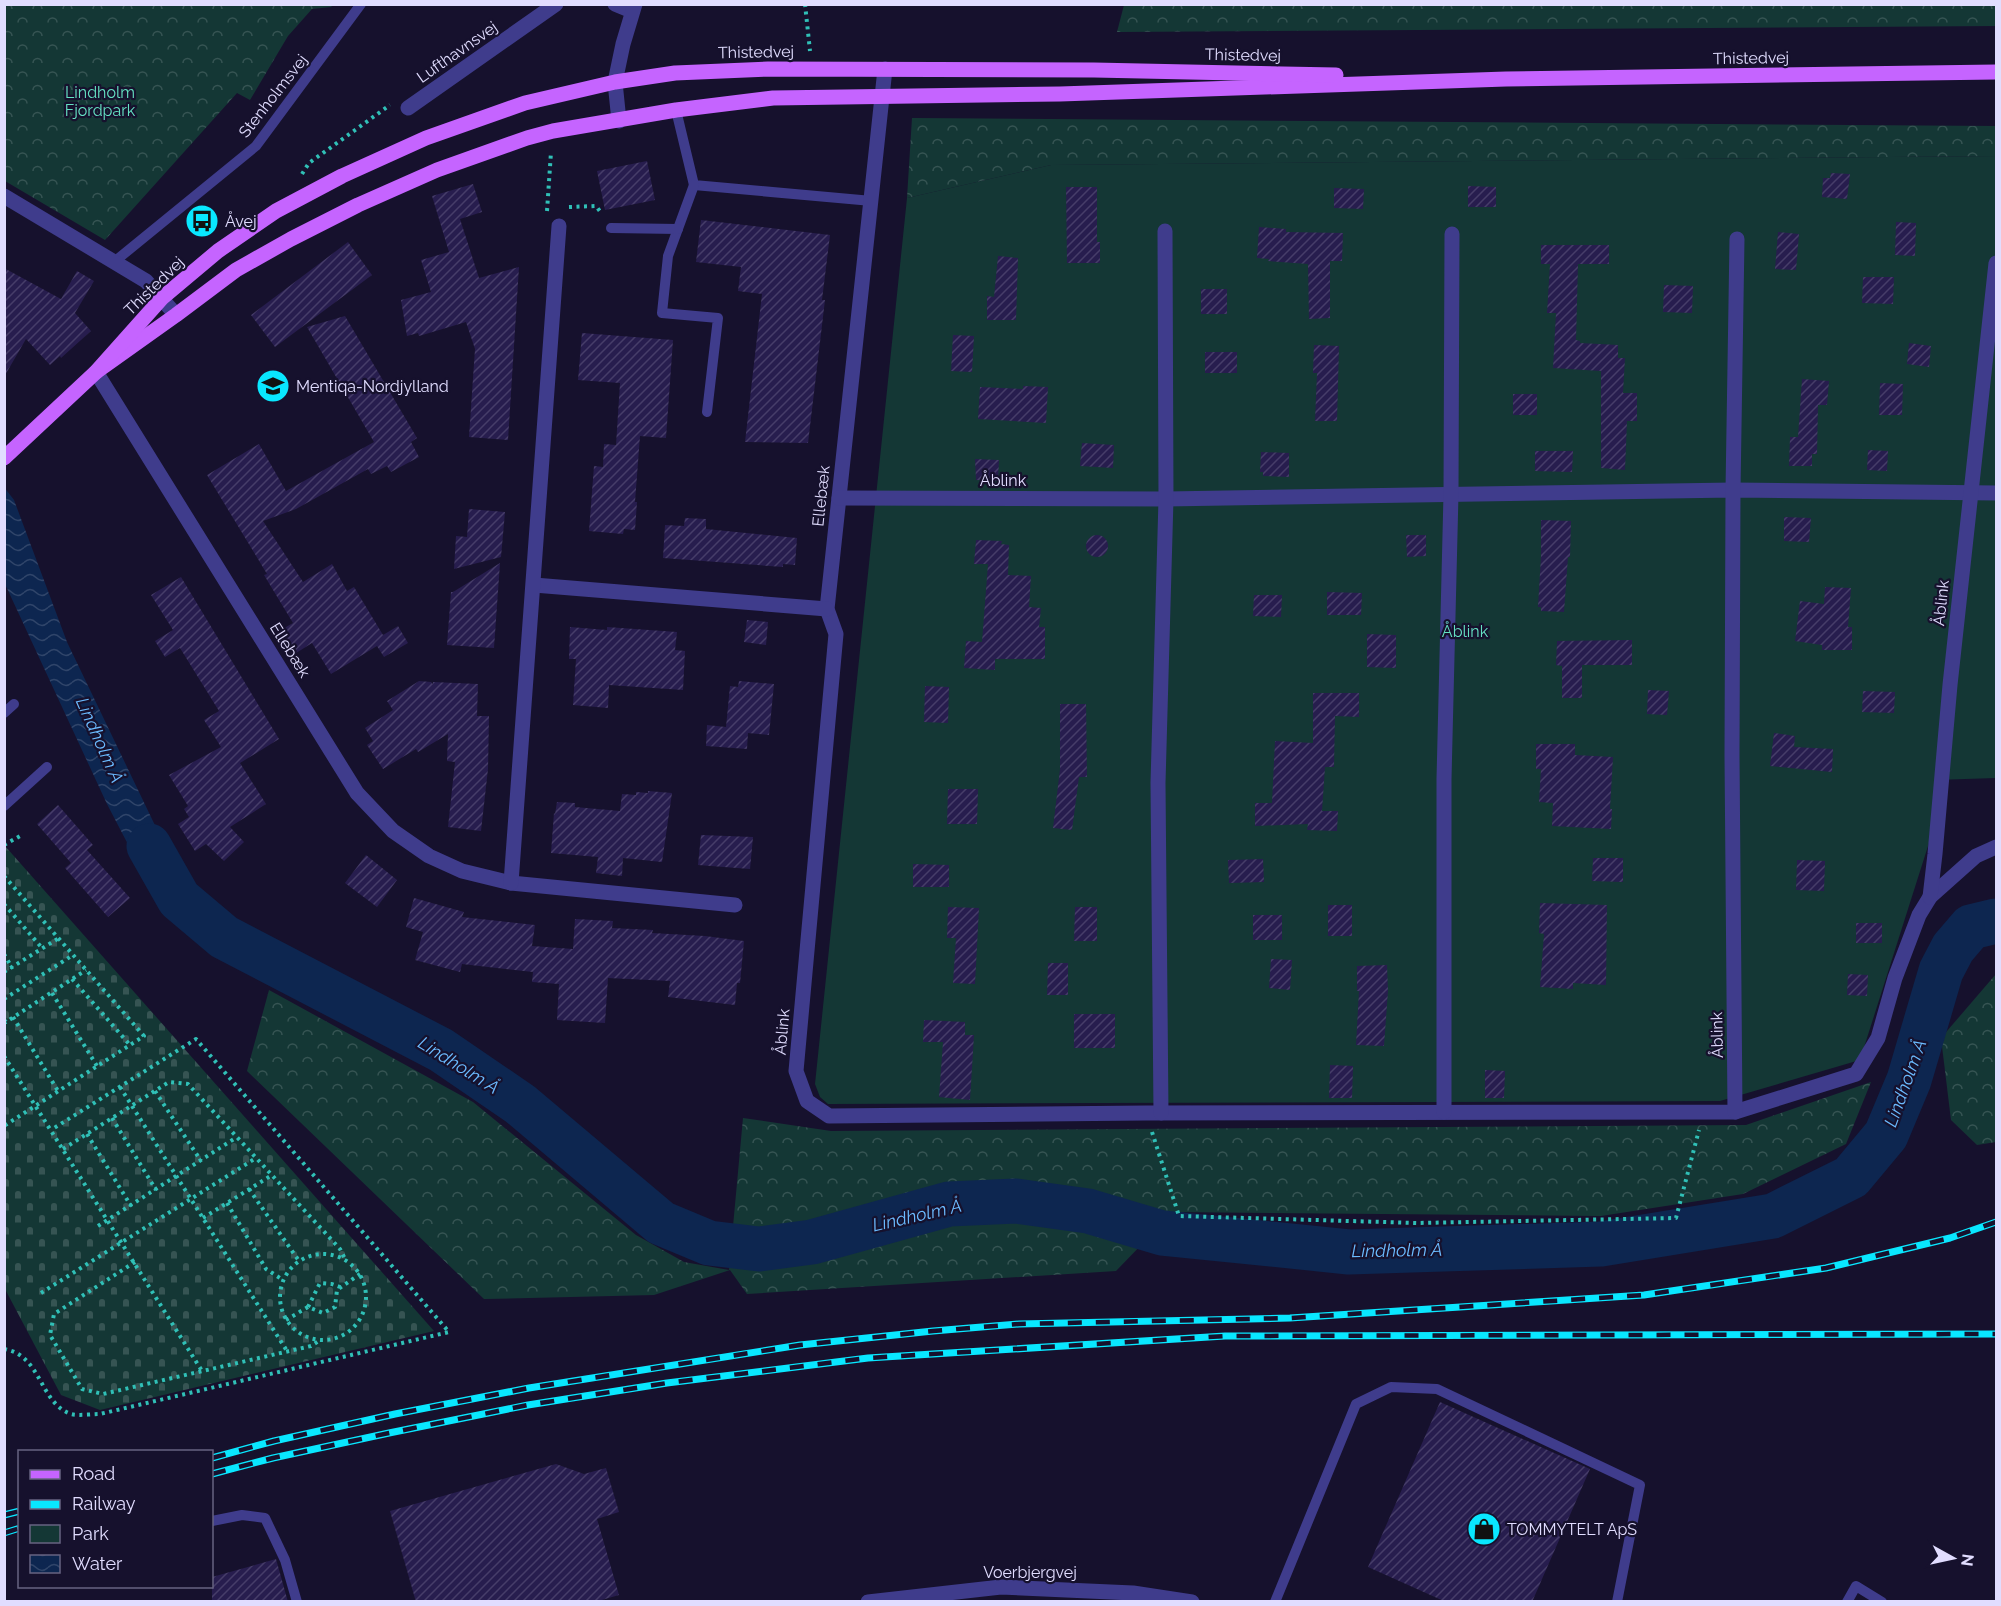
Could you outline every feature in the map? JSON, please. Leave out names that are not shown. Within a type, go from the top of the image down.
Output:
[{"type":"main road","name":"Thistedvej","points":[[4,458],[96,372],[162,298],[218,251],[276,211],[342,176],[426,138],[525,103],[615,82],[675,73],[812,69],[1094,70],[1506,79]]},
{"type":"main road","name":"Thistedvej","points":[[96,372],[236,270],[358,205],[437,170],[527,138],[553,131],[676,110],[773,98],[1072,94],[1506,79],[1996,72]]},
{"type":"street","name":"Lufthavnsvej","points":[[408,108],[556,4]]},
{"type":"street","points":[[615,4],[634,8],[615,82],[619,121]]},
{"type":"street","name":"Ellebæk","points":[[827,609],[885,69]]},
{"type":"street","points":[[4,196],[146,281],[177,315]]},
{"type":"street","points":[[511,883],[559,226]]},
{"type":"street","points":[[1154,1113],[1158,783],[1166,499],[1165,231]]},
{"type":"street","points":[[1444,1112],[1444,779],[1451,494],[1452,234]]},
{"type":"street","name":"Åblink","points":[[1735,1112],[1732,755],[1737,239]]},
{"type":"street","name":"Åblink","points":[[1930,897],[1950,685],[1996,263]]},
{"type":"street","name":"Ellebæk","points":[[96,372],[357,793],[393,831],[429,856],[462,871],[511,883],[735,905]]},
{"type":"street","name":"Åblink","points":[[839,498],[1166,499],[1733,490],[1996,493]]},
{"type":"street","points":[[534,585],[827,609]]},
{"type":"street","name":"Åblink","points":[[827,609],[836,634],[796,1071],[807,1101],[829,1116],[1735,1112],[1856,1074],[1878,1038],[1895,978],[1919,915],[1930,897],[1976,856],[1996,847]]},
{"type":"street","name":"Voerbjergvej","points":[[876,1601],[1001,1587],[1133,1593],[1192,1602]]},
{"type":"lane","name":"Stenholmsvej","points":[[114,262],[256,146],[361,4]]},
{"type":"lane","points":[[676,110],[694,185],[668,256],[662,313],[718,318],[707,412]]},
{"type":"lane","points":[[694,185],[872,201]]},
{"type":"lane","points":[[611,228],[678,229]]},
{"type":"lane","points":[[4,713],[14,704]]},
{"type":"lane","points":[[4,806],[47,767]]},
{"type":"lane","points":[[1275,1602],[1356,1404],[1390,1386],[1437,1389],[1640,1485],[1617,1602]]},
{"type":"lane","points":[[213,1521],[242,1515],[266,1518],[285,1560],[297,1602]]},
{"type":"lane","points":[[1847,1602],[1856,1586],[1882,1602]]},
{"type":"path","points":[[804,4],[812,69]]},
{"type":"path","points":[[296,182],[309,163],[391,105],[408,108]]},
{"type":"path","points":[[553,131],[546,225],[559,226]]},
{"type":"path","points":[[566,208],[596,206],[611,228]]},
{"type":"path","points":[[547,209],[557,208]]},
{"type":"path","points":[[4,844],[20,836]]},
{"type":"path","points":[[4,876],[144,1036],[4,1126]]},
{"type":"path","points":[[4,904],[42,948]]},
{"type":"path","points":[[4,972],[59,938]]},
{"type":"path","points":[[4,954],[12,968]]},
{"type":"path","points":[[4,999],[73,955]]},
{"type":"path","points":[[4,1020],[6,1022],[86,970]]},
{"type":"path","points":[[72,979],[130,1045]]},
{"type":"path","points":[[52,993],[98,1066]]},
{"type":"path","points":[[13,1017],[58,1091]]},
{"type":"path","points":[[4,1348],[14,1350],[29,1362],[56,1404],[71,1414],[100,1414],[449,1332],[196,1039],[51,1130]]},
{"type":"path","points":[[4,1056],[202,1371]]},
{"type":"path","points":[[63,1149],[169,1082],[188,1084],[340,1249],[345,1259],[360,1274],[367,1291],[366,1304],[363,1316],[355,1327],[345,1335],[333,1340],[320,1341],[308,1338],[286,1320],[280,1303],[283,1280],[290,1269],[299,1261],[310,1256],[322,1253],[345,1259]]},
{"type":"path","points":[[120,1087],[287,1352]]},
{"type":"path","points":[[155,1091],[201,1161]]},
{"type":"path","points":[[1154,1113],[1179,1216],[1417,1223],[1676,1218],[1704,1112]]},
{"type":"path","points":[[112,1118],[156,1190]]},
{"type":"path","points":[[87,1134],[131,1206]]},
{"type":"path","points":[[98,1226],[237,1137]]},
{"type":"path","points":[[41,1293],[256,1158]]},
{"type":"path","points":[[203,1218],[272,1175]]},
{"type":"path","points":[[249,1189],[299,1261]]},
{"type":"path","points":[[227,1203],[266,1269],[283,1280]]},
{"type":"path","points":[[135,1262],[54,1314],[50,1335],[82,1389],[103,1394],[287,1352],[311,1346],[320,1341]]},
{"type":"path","points":[[308,1307],[323,1313],[335,1307],[337,1290],[360,1274]]},
{"type":"path","points":[[286,1320],[308,1307],[320,1283],[333,1284],[340,1288]]},
{"type":"green space","name":"Lindholm Fjordpark","points":[[5,4],[333,5],[312,9],[288,36],[250,100],[237,93],[105,240],[5,181]]},
{"type":"green space","points":[[1996,4],[1996,26],[1117,32],[1124,5]]},
{"type":"green space","points":[[912,118],[1996,126],[1996,156],[1051,165],[907,198]]},
{"type":"green space","name":"Åblink","points":[[1996,156],[1996,778],[1935,780],[1929,843],[1860,1060],[1720,1101],[828,1104],[820,1097],[815,1084],[907,198],[1051,165]]},
{"type":"green space","points":[[4,846],[434,1331],[100,1410],[61,1395],[5,1289]]},
{"type":"green space","points":[[1996,974],[1996,1142],[1977,1145],[1951,1120],[1941,1038]]},
{"type":"green space","points":[[269,990],[473,1102],[636,1235],[684,1262],[729,1270],[743,1118],[831,1131],[1746,1125],[1871,1082],[1846,1144],[1743,1194],[1601,1216],[1173,1212],[1116,1271],[747,1294],[730,1270],[654,1295],[484,1299],[247,1071]]},
{"type":"water","points":[[4,487],[14,500],[67,642],[175,867],[179,899],[172,912],[145,877],[107,804],[5,584]]},
{"type":"building","points":[[647,161],[655,200],[605,210],[597,171]]},
{"type":"building","points":[[1831,173],[1850,174],[1847,199],[1822,197],[1823,178],[1830,178]]},
{"type":"building","points":[[473,184],[482,212],[460,219],[479,278],[519,267],[508,440],[469,437],[475,349],[466,322],[419,336],[418,333],[407,336],[401,300],[431,292],[421,260],[449,252],[432,196]]},
{"type":"building","points":[[1468,186],[1496,187],[1496,207],[1468,207]]},
{"type":"building","points":[[1066,187],[1097,187],[1097,242],[1100,242],[1100,263],[1067,263]]},
{"type":"building","points":[[1334,188],[1364,189],[1363,209],[1334,208]]},
{"type":"building","points":[[701,220],[830,235],[822,300],[825,300],[808,443],[745,442],[762,294],[738,291],[741,267],[696,262]]},
{"type":"building","points":[[1896,222],[1916,223],[1915,256],[1895,255]]},
{"type":"building","points":[[1259,227],[1286,229],[1286,232],[1343,233],[1342,261],[1330,261],[1330,318],[1309,319],[1308,264],[1257,258]]},
{"type":"building","points":[[1778,232],[1799,234],[1796,270],[1775,269]]},
{"type":"building","points":[[348,242],[372,275],[275,347],[251,315]]},
{"type":"building","points":[[1541,245],[1609,245],[1609,264],[1578,264],[1576,340],[1580,343],[1618,345],[1618,358],[1625,358],[1623,393],[1637,393],[1637,421],[1627,421],[1625,470],[1601,468],[1601,371],[1553,368],[1556,313],[1547,313],[1550,264],[1541,264]]},
{"type":"building","points":[[998,256],[1018,258],[1016,320],[987,320],[987,296],[994,297]]},
{"type":"building","points":[[4,268],[61,299],[77,271],[94,281],[75,313],[91,331],[50,365],[26,339],[4,377]]},
{"type":"building","points":[[1863,277],[1894,277],[1893,304],[1862,303]]},
{"type":"building","points":[[1664,285],[1693,286],[1692,313],[1663,312]]},
{"type":"building","points":[[1201,289],[1227,289],[1227,314],[1201,314]]},
{"type":"building","points":[[345,316],[417,438],[411,442],[419,457],[391,472],[387,466],[371,474],[368,469],[296,509],[263,521],[303,582],[332,564],[347,591],[354,587],[383,635],[398,626],[408,643],[384,657],[377,646],[331,674],[312,643],[293,655],[279,631],[293,623],[264,575],[267,574],[207,475],[259,444],[286,491],[374,442],[307,327]]},
{"type":"building","points":[[582,333],[673,340],[666,438],[640,436],[635,530],[624,529],[623,534],[589,531],[594,466],[603,467],[604,444],[616,445],[620,383],[578,380]]},
{"type":"building","points":[[953,335],[974,336],[972,372],[951,371]]},
{"type":"building","points":[[1909,343],[1931,346],[1929,367],[1907,364]]},
{"type":"building","points":[[1314,345],[1339,346],[1337,421],[1315,421],[1317,373],[1313,373]]},
{"type":"building","points":[[1205,352],[1237,352],[1237,373],[1205,373]]},
{"type":"building","points":[[1802,379],[1829,381],[1827,405],[1818,405],[1817,454],[1812,454],[1812,466],[1789,466],[1790,437],[1798,437]]},
{"type":"building","points":[[1880,383],[1903,384],[1902,415],[1879,415]]},
{"type":"building","points":[[1023,386],[1048,387],[1046,423],[978,419],[980,387],[1023,389]]},
{"type":"building","points":[[1513,394],[1537,394],[1537,415],[1513,415]]},
{"type":"building","points":[[1082,443],[1114,445],[1113,468],[1080,466]]},
{"type":"building","points":[[1868,450],[1888,451],[1887,471],[1867,470]]},
{"type":"building","points":[[1535,451],[1573,451],[1572,472],[1535,471]]},
{"type":"building","points":[[1261,452],[1289,453],[1289,477],[1263,476],[1263,472],[1260,472]]},
{"type":"building","points":[[975,459],[999,460],[998,481],[976,480]]},
{"type":"building","points":[[469,509],[505,512],[501,557],[454,569],[456,536],[467,537]]},
{"type":"building","points":[[1784,517],[1811,518],[1809,542],[1784,541]]},
{"type":"building","points":[[685,518],[706,519],[706,529],[797,538],[795,565],[783,564],[783,567],[663,558],[665,525],[684,526]]},
{"type":"building","points":[[1541,520],[1571,521],[1564,612],[1541,611],[1541,607],[1538,607]]},
{"type":"building","points":[[1097,535],[1105,538],[1108,546],[1105,554],[1097,557],[1089,554],[1086,546],[1089,538]]},
{"type":"building","points":[[1406,535],[1426,535],[1426,556],[1407,557]]},
{"type":"building","points":[[976,540],[1002,541],[1001,544],[1009,545],[1008,575],[1031,576],[1029,607],[1041,608],[1039,627],[1045,627],[1045,659],[995,659],[995,670],[964,668],[966,641],[982,642],[988,564],[974,564]]},
{"type":"building","points":[[500,563],[494,648],[447,645],[451,592]]},
{"type":"building","points":[[181,577],[279,739],[240,763],[266,804],[230,827],[244,842],[224,861],[206,844],[195,851],[178,824],[189,817],[184,809],[188,806],[169,775],[221,747],[204,720],[219,711],[180,648],[165,657],[155,641],[173,630],[151,595]]},
{"type":"building","points":[[1825,587],[1851,588],[1848,627],[1852,627],[1852,650],[1822,650],[1822,645],[1795,641],[1800,601],[1824,604]]},
{"type":"building","points":[[1327,592],[1362,593],[1361,615],[1327,615]]},
{"type":"building","points":[[1254,595],[1282,595],[1281,617],[1253,616]]},
{"type":"building","points":[[747,620],[768,622],[766,645],[744,642]]},
{"type":"building","points":[[570,627],[677,632],[675,650],[685,651],[683,690],[609,685],[608,708],[573,705],[576,659],[569,659]]},
{"type":"building","points":[[1367,634],[1396,635],[1396,668],[1367,667]]},
{"type":"building","points":[[1632,640],[1632,665],[1582,665],[1582,698],[1562,698],[1562,666],[1556,665],[1557,641]]},
{"type":"building","points":[[419,681],[433,684],[433,682],[478,684],[477,716],[489,716],[488,769],[481,831],[448,827],[455,762],[447,761],[448,734],[418,752],[416,749],[383,769],[367,745],[373,741],[365,728],[393,710],[387,701]]},
{"type":"building","points":[[739,681],[774,684],[769,735],[748,733],[747,749],[706,746],[707,725],[726,727],[730,686],[738,687]]},
{"type":"building","points":[[925,686],[949,687],[948,723],[924,722]]},
{"type":"building","points":[[1648,690],[1669,691],[1667,715],[1647,714]]},
{"type":"building","points":[[1863,691],[1895,692],[1894,713],[1862,712]]},
{"type":"building","points":[[1313,693],[1359,693],[1359,717],[1335,716],[1334,767],[1325,767],[1322,811],[1338,811],[1337,831],[1307,830],[1308,824],[1255,826],[1255,803],[1272,803],[1275,741],[1313,743]]},
{"type":"building","points":[[1060,704],[1086,704],[1087,777],[1079,777],[1072,830],[1053,828],[1060,769]]},
{"type":"building","points":[[1774,733],[1795,736],[1794,747],[1833,749],[1832,772],[1770,766]]},
{"type":"building","points":[[1536,744],[1575,744],[1575,755],[1613,757],[1611,829],[1552,826],[1553,803],[1539,802],[1541,769],[1536,769]]},
{"type":"building","points":[[948,789],[978,789],[977,824],[947,824]]},
{"type":"building","points":[[648,791],[672,793],[662,862],[623,858],[622,876],[596,873],[598,857],[551,853],[557,802],[575,803],[575,807],[620,811],[622,794],[636,795],[636,792],[648,793]]},
{"type":"building","points":[[58,805],[93,845],[87,850],[130,898],[108,917],[65,868],[71,863],[37,824]]},
{"type":"building","points":[[701,835],[753,837],[750,869],[698,865]]},
{"type":"building","points":[[366,855],[397,880],[377,907],[345,883]]},
{"type":"building","points":[[1593,858],[1623,858],[1623,882],[1592,881]]},
{"type":"building","points":[[1263,859],[1264,882],[1229,883],[1228,860]]},
{"type":"building","points":[[1797,860],[1825,861],[1824,891],[1796,890]]},
{"type":"building","points":[[913,864],[949,865],[949,887],[913,887]]},
{"type":"building","points":[[414,898],[464,912],[462,917],[535,925],[532,946],[573,949],[575,919],[613,921],[612,928],[653,930],[652,933],[744,941],[740,983],[737,983],[735,1005],[668,997],[670,981],[608,978],[605,1023],[557,1020],[559,984],[532,982],[533,972],[462,964],[460,972],[415,960],[423,932],[406,927]]},
{"type":"building","points":[[1540,903],[1607,905],[1606,985],[1573,983],[1573,989],[1540,987],[1544,934],[1539,933]]},
{"type":"building","points":[[1328,905],[1352,905],[1352,936],[1328,936]]},
{"type":"building","points":[[948,907],[979,908],[975,984],[953,983],[956,938],[947,938]]},
{"type":"building","points":[[1075,907],[1097,907],[1097,941],[1074,941]]},
{"type":"building","points":[[1253,915],[1282,915],[1282,940],[1253,940]]},
{"type":"building","points":[[1856,923],[1882,923],[1882,943],[1856,943]]},
{"type":"building","points":[[1271,959],[1292,960],[1290,990],[1269,988]]},
{"type":"building","points":[[1048,963],[1068,963],[1068,995],[1047,995]]},
{"type":"building","points":[[1387,965],[1388,991],[1384,1046],[1356,1045],[1359,991],[1357,991],[1357,966]]},
{"type":"building","points":[[1848,974],[1868,975],[1867,996],[1847,995]]},
{"type":"building","points":[[1074,1014],[1115,1014],[1115,1048],[1074,1048]]},
{"type":"building","points":[[924,1020],[965,1022],[965,1035],[974,1035],[970,1100],[939,1097],[943,1042],[923,1042]]},
{"type":"building","points":[[1330,1065],[1353,1066],[1352,1098],[1329,1098]]},
{"type":"building","points":[[1485,1070],[1505,1071],[1504,1098],[1485,1098]]},
{"type":"building","points":[[1440,1402],[1590,1469],[1532,1602],[1446,1602],[1368,1567]]},
{"type":"building","points":[[556,1464],[584,1474],[606,1468],[619,1512],[597,1519],[619,1595],[595,1602],[416,1602],[390,1511]]},
{"type":"building","points":[[276,1559],[288,1602],[212,1602],[213,1577]]},
{"type":"waterway","name":"Lindholm Å","points":[[149,846],[179,899],[224,937],[441,1050],[520,1104],[661,1223],[709,1243],[759,1249],[812,1242],[949,1204],[1016,1201],[1088,1211],[1162,1233],[1349,1252],[1601,1244],[1773,1216],[1851,1177],[1886,1135],[1909,1080],[1941,971],[1953,948],[1971,927],[1996,921]]},
{"type":"railway","points":[[213,1458],[274,1441],[395,1414],[529,1388],[800,1345],[1019,1324],[1290,1318],[1644,1295],[1826,1268],[1950,1238],[1996,1222]]},
{"type":"railway","points":[[213,1474],[273,1458],[528,1405],[667,1383],[868,1358],[1225,1336],[1996,1334]]},
{"type":"railway","points":[[4,1515],[18,1512]]},
{"type":"railway","points":[[4,1533],[18,1529]]},
{"type":"place","name":"Åvej","points":[[202,221]]},
{"type":"place","name":"Mentiqa-Nordjylland","points":[[273,386]]},
{"type":"place","name":"TOMMYTELT ApS","points":[[1484,1529]]}]
